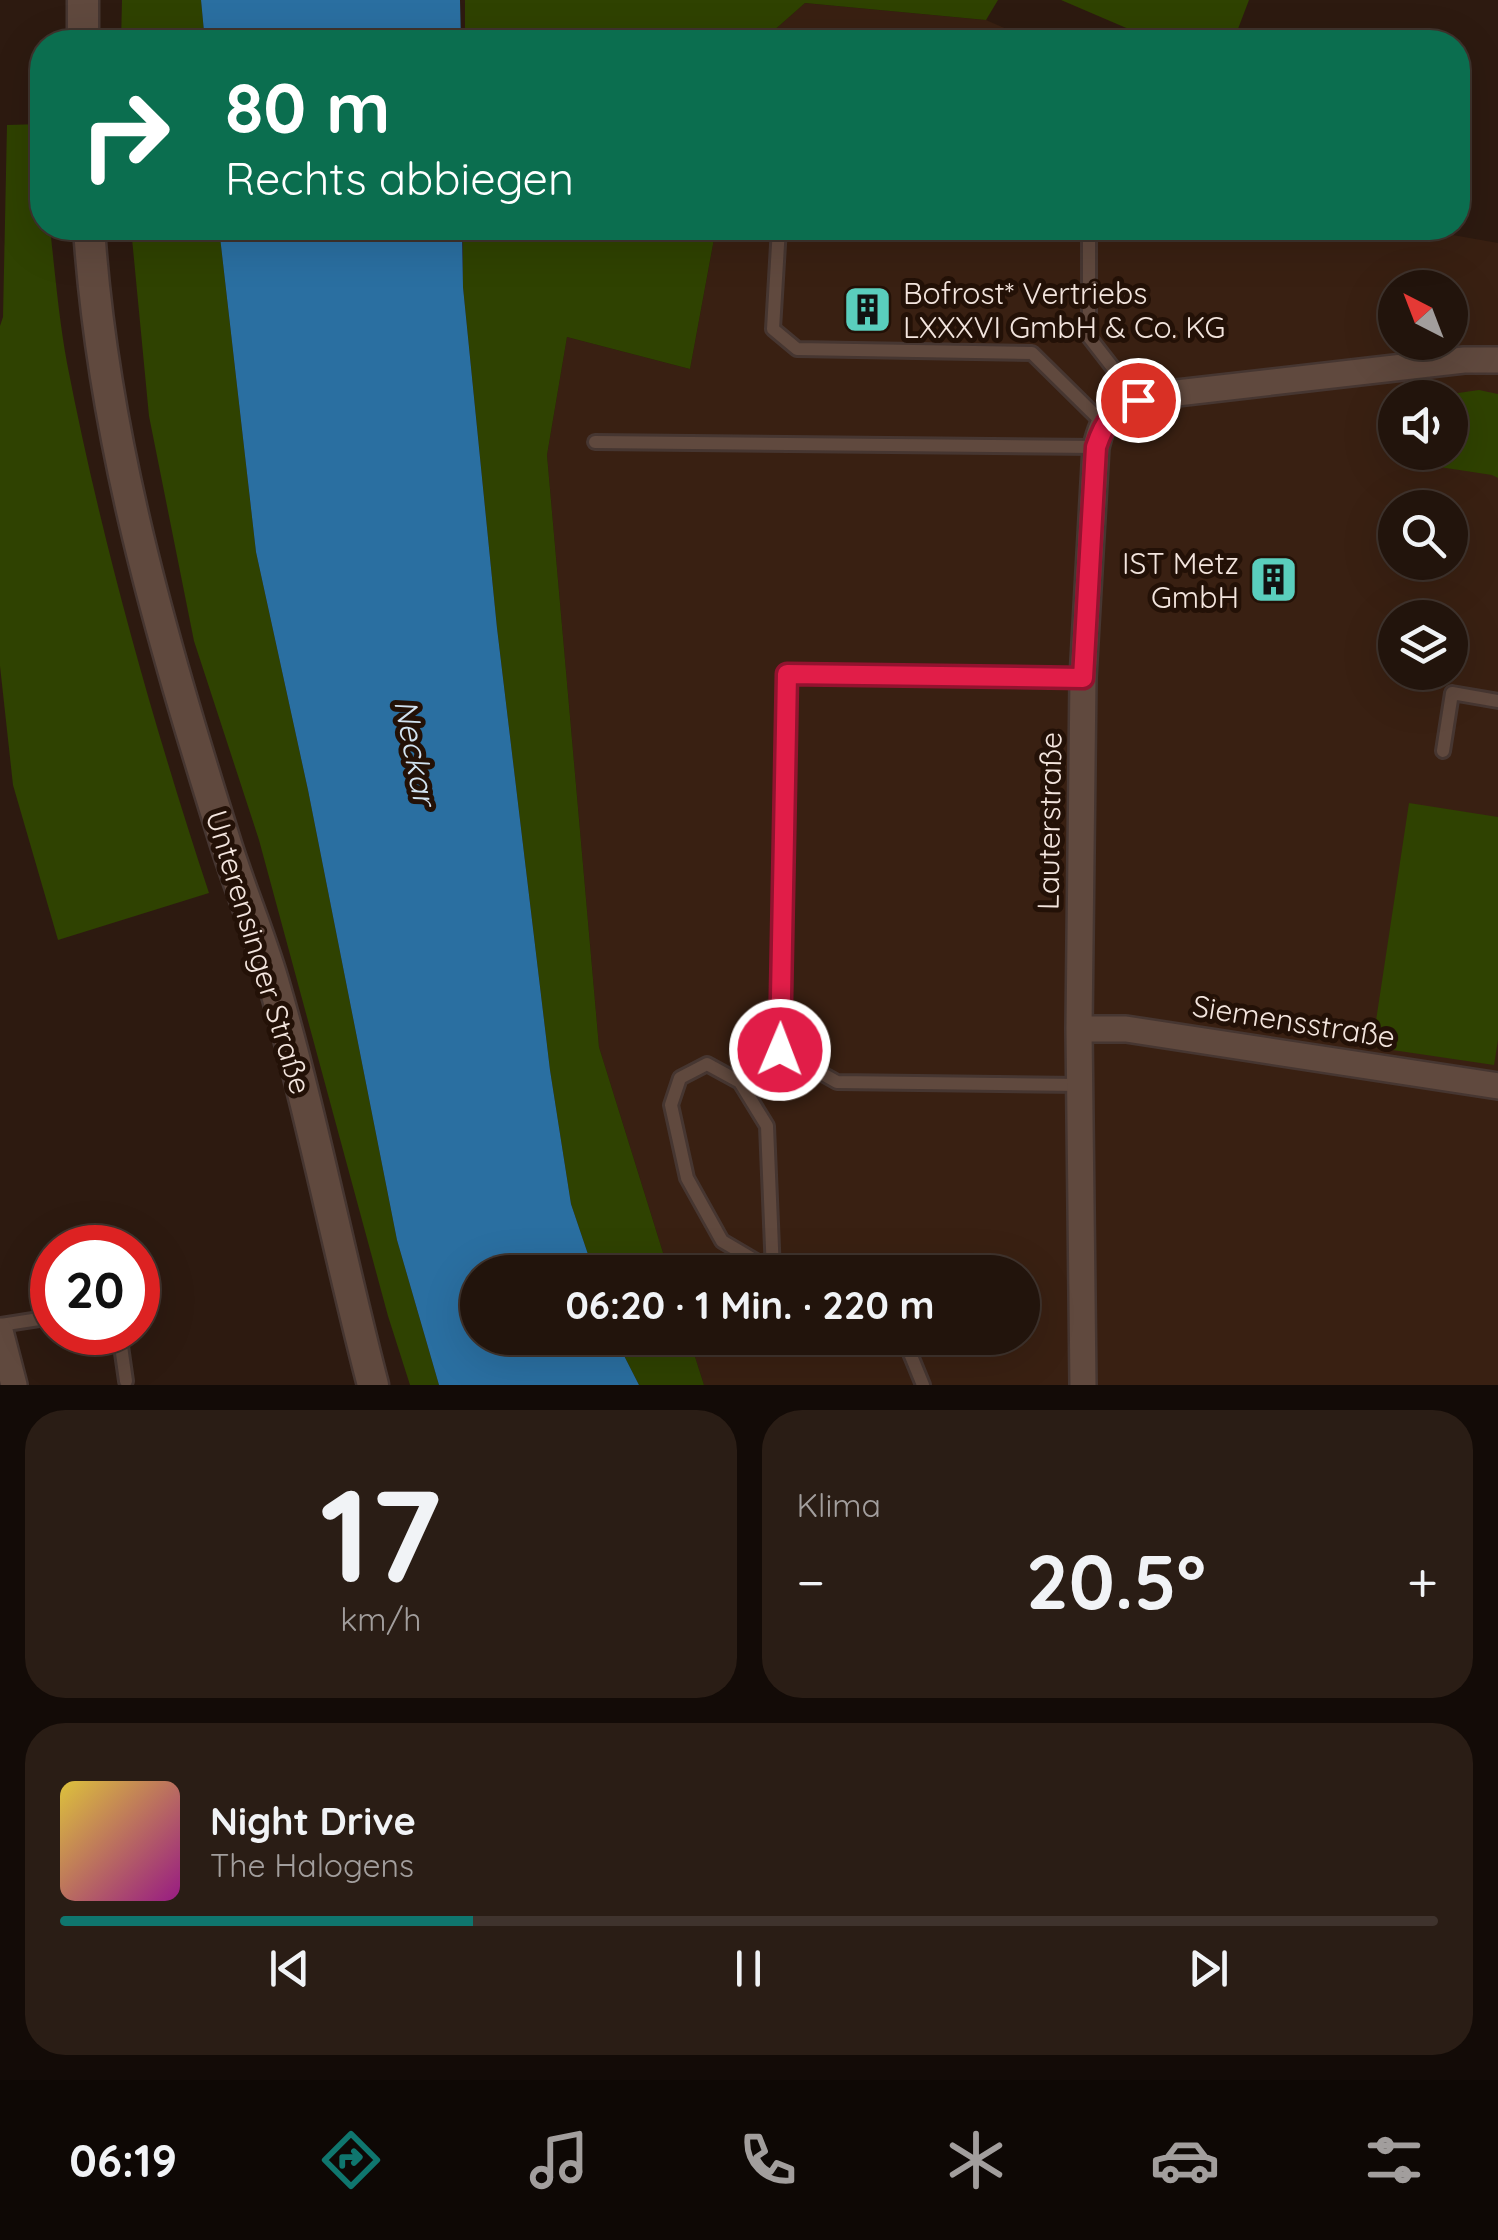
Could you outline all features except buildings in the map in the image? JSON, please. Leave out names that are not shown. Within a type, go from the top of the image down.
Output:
[{"type":"street","points":[[83,30],[84,0]]},
{"type":"street","name":"Unterensinger Straße","points":[[90,240],[108,398],[154,606],[225,843],[284,1019],[373,1385]]},
{"type":"street","points":[[1100,436],[1118,409],[1138,400],[1464,360],[1498,360]]},
{"type":"street","name":"Lauterstraße","points":[[1083,1385],[1079,1029],[1083,678],[1100,436]]},
{"type":"street","name":"Siemensstraße","points":[[1079,1029],[1126,1028],[1498,1086]]},
{"type":"street","points":[[0,1328],[14,1385]]},
{"type":"lane","points":[[778,240],[774,329],[797,349],[1032,353],[1100,436]]},
{"type":"lane","points":[[1089,240],[1089,337],[1138,400]]},
{"type":"lane","points":[[595,442],[1100,436]]},
{"type":"lane","points":[[1080,1086],[837,1082],[780,1050],[787,674],[1083,678]]},
{"type":"lane","points":[[1442,752],[1452,693],[1498,701]]},
{"type":"lane","points":[[707,1064],[740,1082],[767,1126],[773,1272],[722,1241],[687,1178],[671,1106],[680,1078],[707,1064]]},
{"type":"lane","points":[[0,1328],[30,1322]]},
{"type":"lane","points":[[122,1355],[126,1382]]},
{"type":"lane","points":[[911,1355],[924,1385]]},
{"type":"shaded area","points":[[805,3],[986,20],[1009,30],[775,30]]},
{"type":"shaded area","points":[[1470,238],[1498,243],[1498,1385],[704,1385],[694,1355],[1040,1355],[1040,1255],[664,1255],[599,1047],[547,455],[567,337],[690,369],[714,240]]},
{"type":"green space","points":[[122,0],[201,0],[204,30],[121,30]]},
{"type":"green space","points":[[465,0],[998,0],[986,20],[805,3],[775,30],[465,30]]},
{"type":"green space","points":[[1061,0],[1249,0],[1238,30],[1131,30]]},
{"type":"green space","points":[[30,124],[30,240],[51,240],[64,346],[96,497],[130,631],[209,893],[58,940],[13,785],[0,666],[0,326],[7,125]]},
{"type":"green space","points":[[132,240],[220,240],[256,552],[308,790],[397,1240],[439,1385],[410,1385],[388,1316],[259,840],[194,641],[149,416]]},
{"type":"green space","points":[[463,240],[714,240],[690,369],[567,337],[547,455],[599,1047],[664,1255],[588,1255],[571,1204],[550,1070],[497,628],[463,287]]},
{"type":"green space","points":[[1468,392],[1498,394],[1498,478],[1459,470],[1468,470]]},
{"type":"green space","points":[[1409,803],[1498,817],[1498,1040],[1494,1065],[1372,1047]]},
{"type":"green space","points":[[624,1355],[694,1355],[704,1385],[639,1385]]},
{"type":"water","points":[[201,0],[460,0],[461,30],[204,30]]},
{"type":"water","name":"Neckar","points":[[220,240],[462,240],[463,287],[497,628],[550,1070],[571,1204],[588,1255],[460,1255],[460,1355],[624,1355],[639,1385],[439,1385],[397,1240],[308,790],[256,552]]},
{"type":"place","name":"Bofrost* Vertriebs LXXXVI GmbH & Co. KG","points":[[868,310]]},
{"type":"place","name":"IST Metz GmbH","points":[[1274,580]]},
{"type":"route","points":[[780,1050],[787,674],[1083,678],[1096,447],[1104,424],[1118,409],[1138,400]]}]
